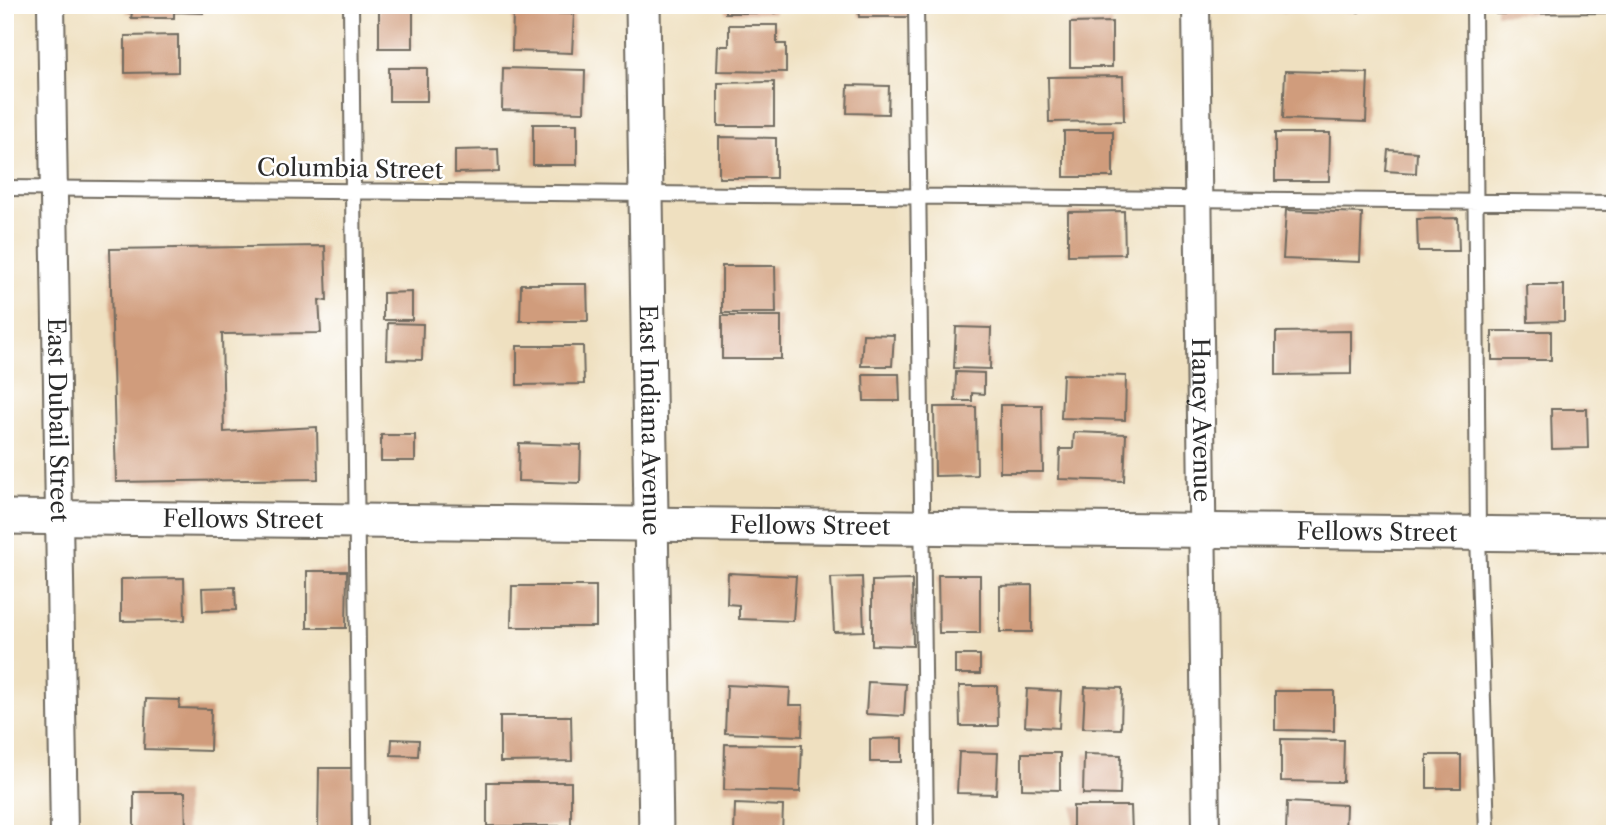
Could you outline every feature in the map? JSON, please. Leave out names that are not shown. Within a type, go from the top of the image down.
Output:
[{"type":"street","name":"East Dubail Street","points":[[51,5],[64,834]]},
{"type":"street","name":"East Indiana Avenue","points":[[643,5],[656,834]]},
{"type":"street","name":"Haney Avenue","points":[[1196,5],[1206,834]]},
{"type":"street","name":"Fellows Street","points":[[5,517],[1615,535]]},
{"type":"lane","points":[[351,5],[359,522],[360,834]]},
{"type":"lane","points":[[916,5],[926,834]]},
{"type":"lane","points":[[1474,5],[1478,534],[1487,834]]},
{"type":"lane","name":"Columbia Street","points":[[5,188],[1615,203]]},
{"type":"building","points":[[126,5],[203,5],[203,13],[174,12],[174,18],[131,18],[132,13],[126,13]]},
{"type":"building","points":[[379,5],[413,5],[413,48],[379,48]]},
{"type":"building","points":[[725,5],[775,5],[775,13],[725,13]]},
{"type":"building","points":[[858,5],[909,5],[910,17],[859,17]]},
{"type":"building","points":[[1271,5],[1359,5],[1359,12],[1271,12]]},
{"type":"building","points":[[1496,5],[1615,5],[1615,13],[1496,14]]},
{"type":"building","points":[[513,12],[574,14],[572,53],[512,51]]},
{"type":"building","points":[[1112,22],[1112,67],[1070,67],[1070,23]]},
{"type":"building","points":[[729,25],[777,25],[777,44],[786,44],[786,72],[717,71],[718,46],[729,46]]},
{"type":"building","points":[[178,35],[178,72],[125,73],[125,36]]},
{"type":"building","points":[[389,68],[427,68],[427,101],[389,101]]},
{"type":"building","points":[[503,68],[585,70],[584,112],[502,110]]},
{"type":"building","points":[[1285,71],[1368,73],[1366,122],[1283,119]]},
{"type":"building","points":[[1123,76],[1124,121],[1049,122],[1048,77]]},
{"type":"building","points":[[774,82],[774,126],[718,126],[718,83]]},
{"type":"building","points":[[848,85],[889,86],[888,114],[847,113]]},
{"type":"building","points":[[533,124],[577,124],[577,165],[533,165]]},
{"type":"building","points":[[1064,131],[1113,131],[1113,177],[1064,177]]},
{"type":"building","points":[[1275,133],[1330,133],[1329,181],[1275,181]]},
{"type":"building","points":[[719,137],[776,138],[776,178],[719,178]]},
{"type":"building","points":[[498,149],[499,172],[455,173],[455,150]]},
{"type":"building","points":[[1388,150],[1417,152],[1416,173],[1386,171]]},
{"type":"building","points":[[1286,210],[1362,213],[1360,262],[1283,259]]},
{"type":"building","points":[[1124,211],[1125,254],[1068,255],[1068,212]]},
{"type":"building","points":[[1458,218],[1459,251],[1418,251],[1417,219]]},
{"type":"building","points":[[325,246],[327,301],[319,300],[321,333],[222,334],[224,432],[317,427],[318,479],[116,482],[110,249]]},
{"type":"building","points":[[722,266],[775,266],[776,313],[722,313]]},
{"type":"building","points":[[521,284],[587,284],[588,321],[520,321]]},
{"type":"building","points":[[1527,285],[1564,285],[1564,321],[1528,322]]},
{"type":"building","points":[[412,292],[412,320],[383,320],[383,293]]},
{"type":"building","points":[[722,316],[781,316],[781,359],[722,359]]},
{"type":"building","points":[[388,323],[423,324],[422,360],[387,359]]},
{"type":"building","points":[[956,327],[991,328],[990,369],[954,368]]},
{"type":"building","points":[[1351,331],[1351,374],[1276,375],[1276,332]]},
{"type":"building","points":[[1492,331],[1551,331],[1551,360],[1492,360]]},
{"type":"building","points":[[863,334],[894,335],[892,366],[861,366]]},
{"type":"building","points":[[517,346],[583,346],[584,384],[517,385]]},
{"type":"building","points":[[956,372],[984,373],[984,394],[972,393],[972,401],[955,401]]},
{"type":"building","points":[[863,374],[899,374],[900,401],[864,401]]},
{"type":"building","points":[[1063,374],[1126,376],[1125,420],[1061,418]]},
{"type":"building","points":[[1000,405],[1042,405],[1043,472],[1000,472]]},
{"type":"building","points":[[934,407],[976,407],[977,475],[935,476]]},
{"type":"building","points":[[1551,409],[1587,409],[1588,448],[1552,449]]},
{"type":"building","points":[[1074,432],[1126,434],[1124,481],[1059,479],[1060,449],[1073,449]]},
{"type":"building","points":[[381,435],[415,435],[415,461],[381,461]]},
{"type":"building","points":[[519,443],[581,445],[580,483],[518,481]]},
{"type":"building","points":[[307,571],[347,571],[346,628],[307,628]]},
{"type":"building","points":[[728,573],[796,576],[793,621],[739,619],[739,605],[727,604]]},
{"type":"building","points":[[938,575],[980,575],[980,633],[939,633]]},
{"type":"building","points":[[862,577],[864,631],[834,632],[831,578]]},
{"type":"building","points":[[184,578],[185,620],[121,621],[121,579]]},
{"type":"building","points":[[912,580],[913,646],[872,645],[872,581]]},
{"type":"building","points":[[1032,585],[1032,632],[1000,632],[1000,586]]},
{"type":"building","points":[[512,586],[596,586],[596,627],[511,627]]},
{"type":"building","points":[[235,587],[236,610],[203,611],[202,588]]},
{"type":"building","points":[[955,655],[980,655],[980,674],[955,674]]},
{"type":"building","points":[[868,682],[906,684],[904,716],[866,714]]},
{"type":"building","points":[[727,685],[790,688],[789,705],[803,705],[802,736],[725,733]]},
{"type":"building","points":[[959,686],[997,686],[998,726],[960,726]]},
{"type":"building","points":[[1085,687],[1122,688],[1121,729],[1083,728]]},
{"type":"building","points":[[1027,689],[1061,691],[1059,728],[1025,726]]},
{"type":"building","points":[[1275,691],[1334,691],[1334,731],[1275,730]]},
{"type":"building","points":[[146,699],[180,700],[179,708],[211,709],[210,751],[144,749]]},
{"type":"building","points":[[500,716],[571,716],[572,761],[500,762]]},
{"type":"building","points":[[902,738],[902,762],[870,762],[870,739]]},
{"type":"building","points":[[392,739],[419,740],[418,756],[391,755]]},
{"type":"building","points":[[1281,739],[1344,740],[1343,782],[1281,781]]},
{"type":"building","points":[[725,744],[802,745],[800,792],[724,790]]},
{"type":"building","points":[[959,752],[998,753],[996,794],[957,793]]},
{"type":"building","points":[[1022,753],[1060,753],[1060,790],[1022,789]]},
{"type":"building","points":[[1084,754],[1121,755],[1120,795],[1083,794]]},
{"type":"building","points":[[1427,755],[1461,755],[1461,788],[1427,788]]},
{"type":"building","points":[[319,768],[354,768],[354,834],[318,834]]},
{"type":"building","points":[[487,782],[571,782],[571,826],[487,826]]},
{"type":"building","points":[[134,792],[185,792],[186,833],[134,834]]},
{"type":"building","points":[[1287,802],[1346,805],[1345,834],[1286,834]]},
{"type":"building","points":[[735,804],[783,806],[782,834],[734,834]]},
{"type":"building","points":[[1073,806],[1131,806],[1132,834],[1073,834]]}]
